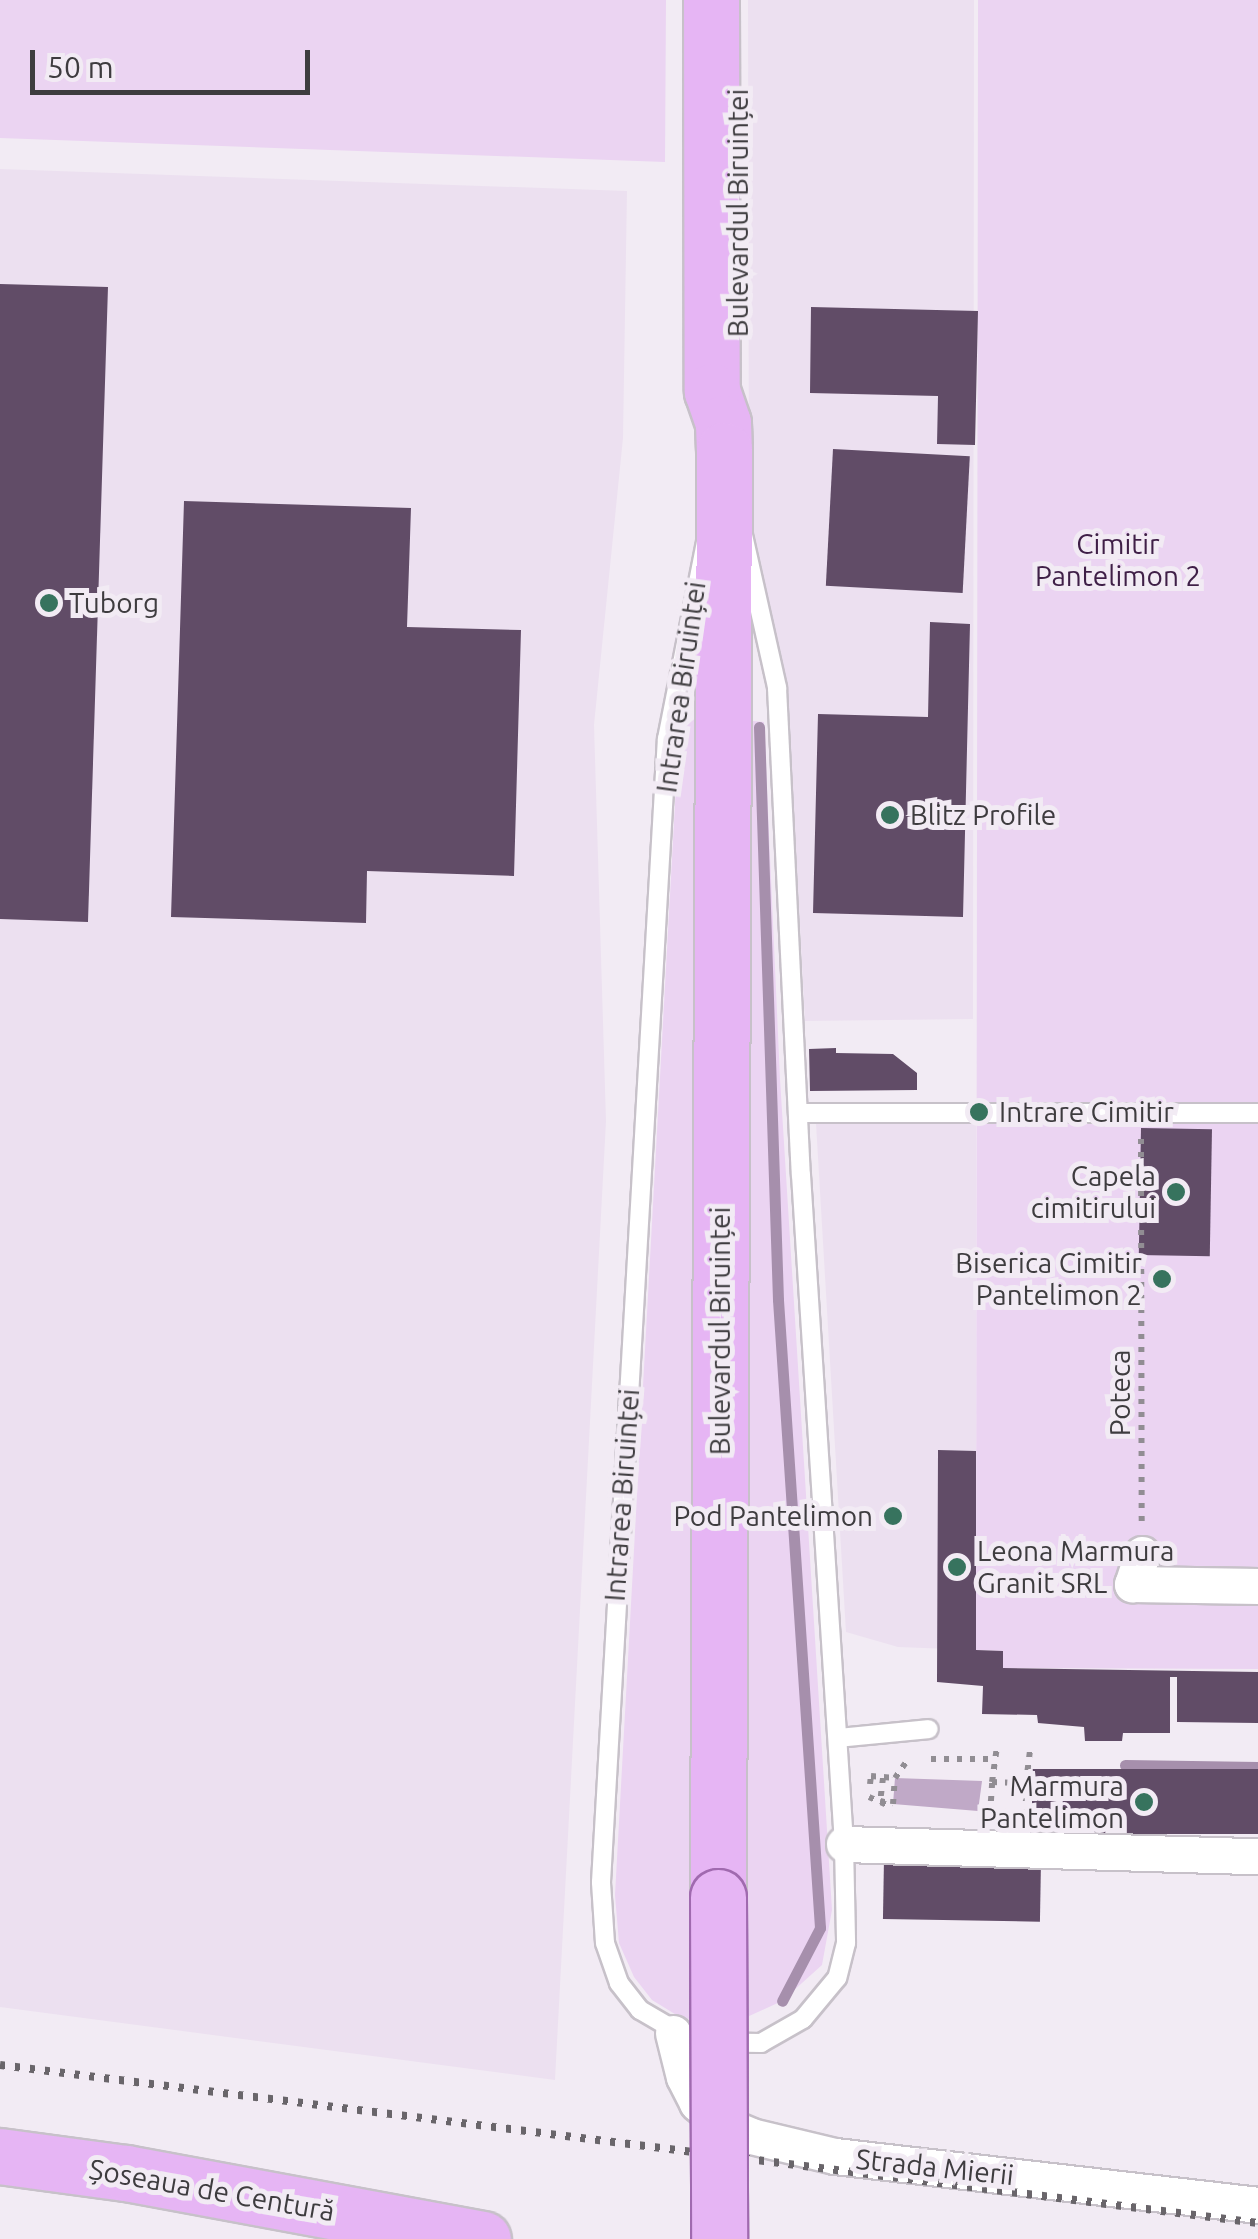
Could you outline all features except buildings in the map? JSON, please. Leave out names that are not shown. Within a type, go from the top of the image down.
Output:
[{"type":"main road","name":"Bulevardul Biruinței","points":[[712,0],[712,391],[724,437],[718,2239]]},
{"type":"main road","name":"Bulevardul Biruinței","points":[[724,437],[738,392],[738,0]]},
{"type":"main road","name":"Șoseaua de Centură","points":[[0,2156],[126,2173],[483,2239]]},
{"type":"street","points":[[1142,1554],[1132,1584],[1258,1586]]},
{"type":"street","points":[[844,1844],[1258,1856]]},
{"type":"street","name":"Strada Mierii","points":[[674,2033],[684,2078],[697,2103],[721,2123],[805,2152],[1258,2205]]},
{"type":"lane","name":"Intrarea Biruinței","points":[[724,437],[776,688],[844,1844],[846,1943],[837,1978],[821,2002],[789,2031],[761,2044],[696,2042],[674,2033],[640,2010],[620,1982],[605,1943],[600,1882],[667,739],[724,437]]},
{"type":"lane","points":[[798,1113],[1258,1113]]},
{"type":"lane","points":[[838,1738],[929,1729]]},
{"type":"path","name":"Poteca","points":[[1141,1113],[1142,1554]]},
{"type":"path","points":[[990,1816],[997,1746]]},
{"type":"path","points":[[880,1801],[893,1804],[895,1778],[909,1759],[908,1748]]},
{"type":"path","points":[[980,1814],[1022,1820],[1030,1750]]},
{"type":"path","points":[[909,1759],[995,1759]]},
{"type":"path","points":[[895,1778],[883,1778],[880,1801],[885,1807],[904,1808]]},
{"type":"path","points":[[992,1782],[1026,1783]]},
{"type":"shaded area","points":[[748,0],[974,0],[973,1019],[805,1021],[788,699],[749,518]]},
{"type":"shaded area","points":[[0,169],[627,191],[623,438],[594,725],[606,1121],[555,2080],[0,2007]]},
{"type":"shaded area","name":"Leona Marmura Granit SRL","points":[[976,1121],[976,1650],[898,1647],[846,1632],[816,1123]]},
{"type":"shaded area","points":[[895,1778],[982,1781],[978,1811],[893,1804]]},
{"type":"green space","points":[[0,0],[666,0],[665,162],[0,138]]},
{"type":"green space","name":"Cimitir Pantelimon 2","points":[[978,0],[1258,0],[1258,1669],[1003,1668],[1003,1651],[976,1650]]},
{"type":"green space","points":[[698,716],[764,722],[780,1079],[832,1910],[822,1965],[782,2001],[747,2017],[683,2019],[652,2000],[634,1977],[619,1943],[615,1895],[679,732]]},
{"type":"waterway","points":[[759,727],[778,1300],[820,1928],[782,2001]]},
{"type":"waterway","points":[[1125,1765],[1258,1767]]},
{"type":"railway","points":[[0,2065],[1258,2223]]},
{"type":"place","name":"Tuborg","points":[[49,603]]},
{"type":"place","name":"Blitz Profile","points":[[890,815]]},
{"type":"place","name":"Intrare Cimitir","points":[[979,1112]]},
{"type":"place","name":"Capela cimitirului","points":[[1176,1192]]},
{"type":"place","name":"Biserica Cimitir Pantelimon 2","points":[[1162,1279]]},
{"type":"place","name":"Pod Pantelimon","points":[[893,1516]]},
{"type":"place","name":"Leona Marmura Granit SRL","points":[[957,1567]]},
{"type":"place","name":"Marmura Pantelimon","points":[[1144,1802]]}]
